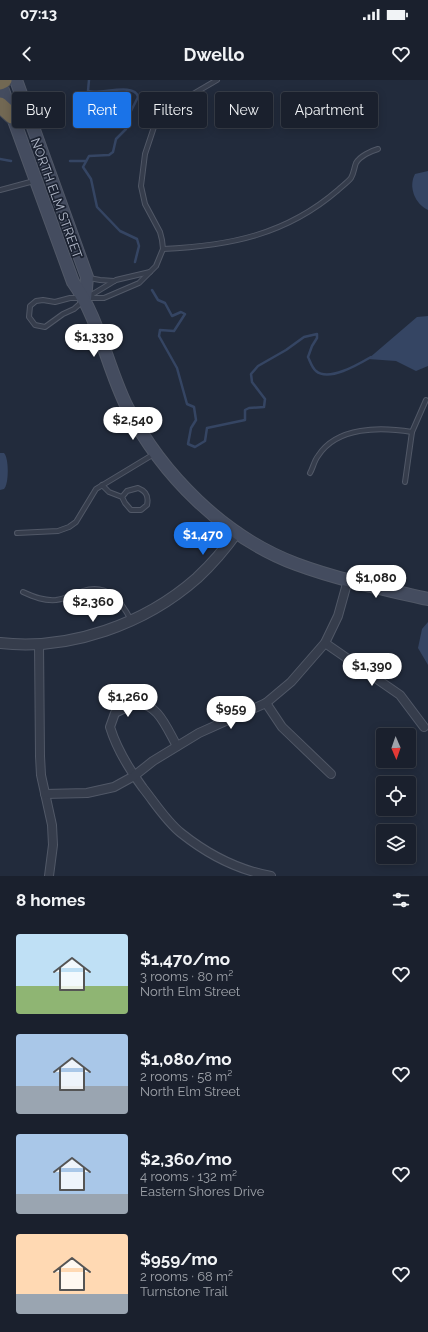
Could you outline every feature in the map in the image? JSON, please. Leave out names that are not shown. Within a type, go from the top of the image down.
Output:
[{"type":"highway","points":[[0,82],[4,80]]},
{"type":"highway","points":[[0,106],[12,116]]},
{"type":"main road","name":"NORTH ELM STREET","points":[[16,80],[87,277],[85,299]]},
{"type":"main road","name":"NORTH ELM STREET","points":[[0,82],[12,116]]},
{"type":"main road","name":"NORTH ELM STREET","points":[[16,128],[73,282],[85,299],[119,389],[138,426],[156,453],[176,478],[204,506],[237,532],[268,551],[295,564],[348,580],[428,599]]},
{"type":"street","points":[[0,643],[39,644],[83,637],[132,620],[160,606],[197,578],[222,552],[237,532]]},
{"type":"street","points":[[45,794],[87,793],[114,787],[134,776],[177,746],[200,733],[266,704],[291,682],[324,643],[338,616],[348,580]]},
{"type":"street","points":[[324,643],[400,695],[424,727]]},
{"type":"street","points":[[39,644],[40,756],[45,794],[52,825],[50,876]]},
{"type":"street","points":[[177,746],[156,711],[147,705],[136,704],[115,713],[110,727],[114,740],[134,776],[161,812],[180,832],[224,860],[252,872],[270,876]]},
{"type":"street","points":[[266,704],[282,727],[331,774]]},
{"type":"lane","points":[[116,280],[100,288],[85,299],[74,309],[62,314],[45,327],[35,326],[29,317],[30,306],[39,300],[55,302],[70,298],[85,299],[104,298],[139,283],[150,272],[160,258],[163,249],[160,232],[145,204],[141,186],[145,154],[154,127],[164,111],[217,80]]},
{"type":"lane","points":[[163,249],[202,247],[253,237],[281,227],[330,196],[351,178],[357,161],[370,151],[378,149]]},
{"type":"lane","points":[[0,190],[36,180]]},
{"type":"lane","points":[[87,277],[104,281],[116,280],[150,272]]},
{"type":"lane","points":[[405,482],[412,432],[426,400]]},
{"type":"lane","points":[[310,473],[318,456],[332,441],[351,432],[397,430],[412,432]]},
{"type":"lane","points":[[17,533],[58,531],[69,527],[76,522],[96,489],[156,453]]},
{"type":"lane","points":[[102,485],[110,492],[122,497],[131,510],[141,510],[147,505],[146,492],[138,488],[127,491],[122,497]]},
{"type":"lane","points":[[23,592],[39,599],[55,600],[85,591],[101,590],[114,596],[123,604],[132,620]]},
{"type":"water","points":[[428,171],[428,210],[416,199],[412,184],[415,174]]},
{"type":"water","points":[[428,316],[428,366],[416,371],[396,361],[368,359],[417,317]]},
{"type":"water","points":[[0,453],[4,453],[6,456],[8,471],[6,486],[4,489],[0,490]]},
{"type":"water","points":[[428,622],[428,665],[418,648],[422,629]]},
{"type":"waterway","points":[[89,80],[88,91],[130,90],[138,97],[131,111],[126,129],[116,139],[113,152],[109,155],[89,156],[83,167],[91,179],[97,207],[120,231],[137,239],[139,246],[135,262]]},
{"type":"waterway","points":[[0,159],[11,161]]},
{"type":"waterway","points":[[70,161],[86,161]]},
{"type":"waterway","points":[[152,290],[158,300],[165,303],[172,316],[181,312],[185,314],[174,331],[160,330],[159,336],[177,368],[187,404],[194,407],[196,420],[191,428],[188,444],[195,447],[205,441],[207,428],[245,420],[245,410],[249,408],[264,407],[265,399],[252,382],[251,374],[258,366],[286,350],[304,337],[317,334],[317,338],[308,357],[315,370],[322,374],[344,371],[371,357]]}]
